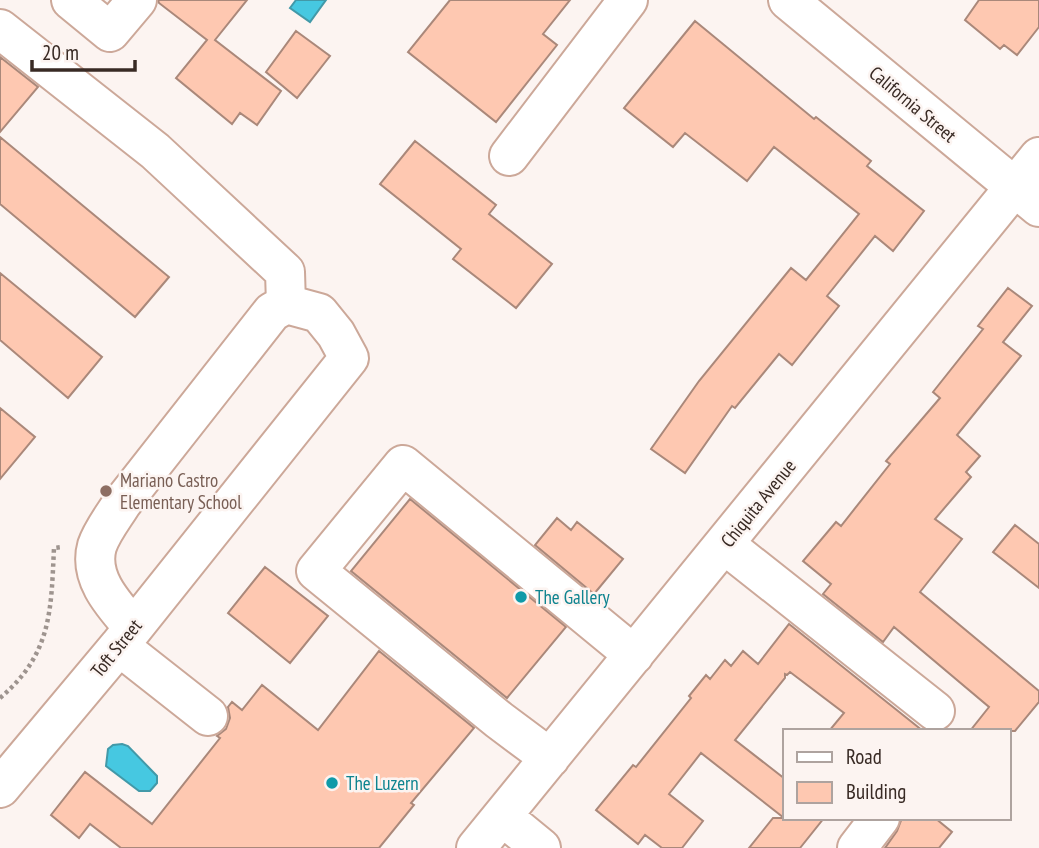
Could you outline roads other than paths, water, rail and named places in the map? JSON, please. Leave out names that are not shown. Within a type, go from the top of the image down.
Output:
[{"type":"street","points":[[71,0],[110,32],[137,0]]},
{"type":"street","points":[[509,156],[628,0]]},
{"type":"street","name":"California Street","points":[[788,0],[1027,197]]},
{"type":"street","points":[[0,29],[155,151],[285,272],[286,304],[272,312],[122,503],[97,545],[95,562],[99,579],[126,636],[208,716]]},
{"type":"street","name":"Chiquita Avenue","points":[[475,848],[724,544],[1027,197],[1039,157]]},
{"type":"street","name":"Toft Street","points":[[0,788],[231,507],[349,358],[336,334],[319,313],[286,304]]},
{"type":"street","points":[[550,758],[316,571],[403,465],[634,655]]},
{"type":"street","points":[[724,544],[935,711]]},
{"type":"street","points":[[502,816],[541,848]]},
{"type":"street","points":[[857,848],[878,820]]},
{"type":"water","points":[[296,0],[326,0],[310,22],[290,8]]},
{"type":"water","points":[[122,744],[128,746],[157,776],[157,783],[150,791],[139,791],[106,766],[108,749]]},
{"type":"place","name":"Mariano Castro Elementary School","points":[[106,491]]},
{"type":"place","name":"The Gallery","points":[[521,597]]},
{"type":"place","name":"The Luzern","points":[[332,783]]}]
